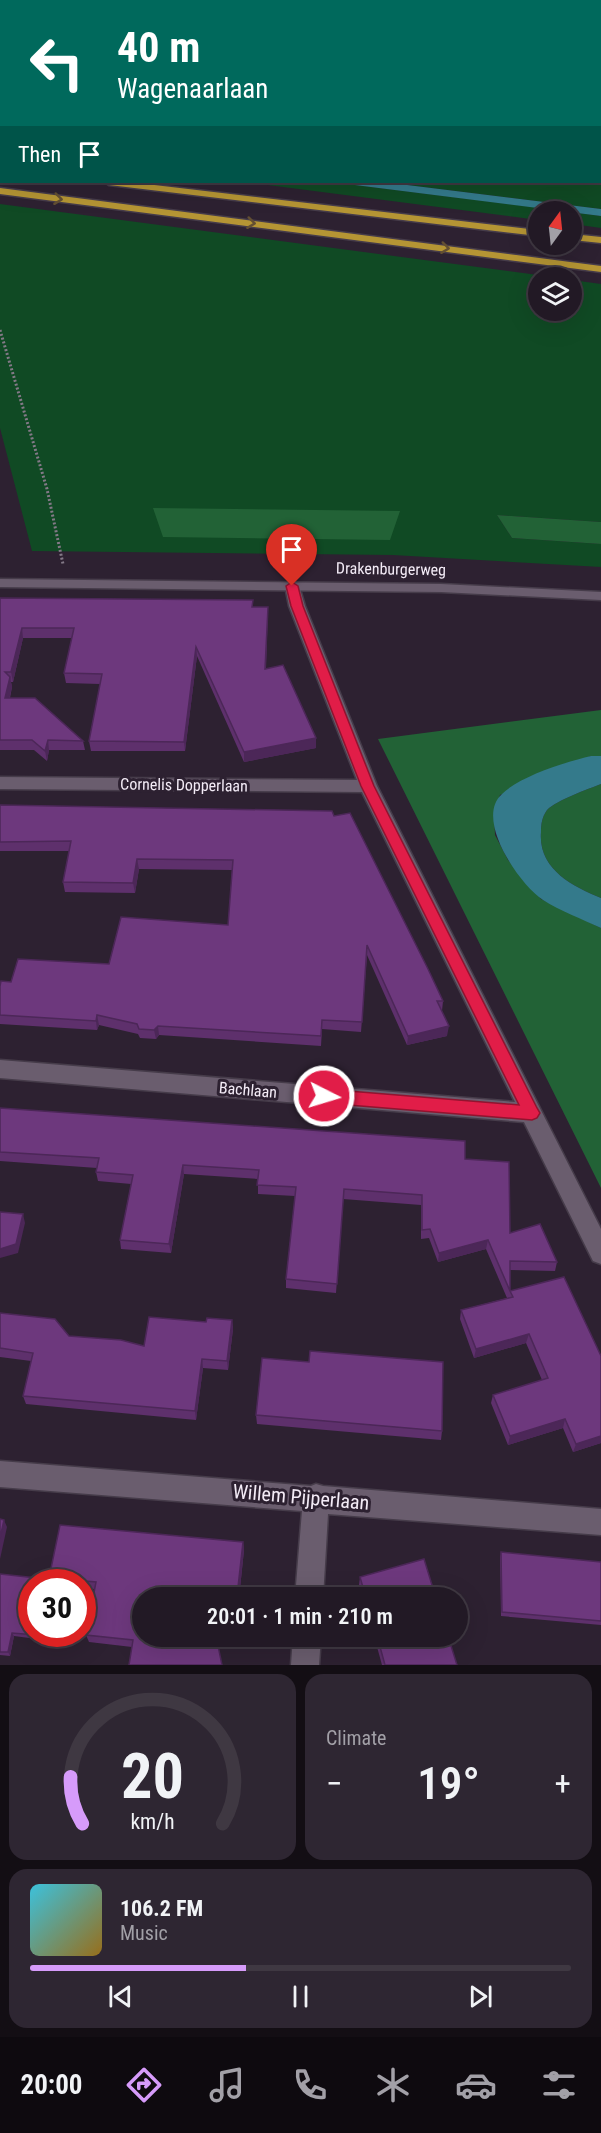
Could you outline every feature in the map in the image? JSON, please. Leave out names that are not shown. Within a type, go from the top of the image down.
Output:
[{"type":"highway","points":[[118,183],[528,232]]},
{"type":"highway","points":[[202,183],[423,218]]},
{"type":"highway","points":[[0,191],[601,269]]},
{"type":"highway","points":[[582,238],[601,240]]},
{"type":"street","name":"Drakenburgerweg","points":[[0,584],[441,588],[601,596]]},
{"type":"street","points":[[292,586],[297,606],[368,786],[601,1253]]},
{"type":"street","name":"Cornelis Dopperlaan","points":[[0,783],[368,786]]},
{"type":"street","name":"Bachlaan","points":[[0,1069],[532,1113]]},
{"type":"street","name":"Willem Pijperlaan","points":[[0,1474],[316,1497],[601,1522]]},
{"type":"street","points":[[310,1587],[316,1497]]},
{"type":"street","points":[[305,1665],[306,1647]]},
{"type":"path","points":[[0,330],[47,489],[64,569],[63,585]]},
{"type":"green space","points":[[253,183],[339,183],[528,206],[528,219]]},
{"type":"green space","points":[[391,183],[601,183],[601,209],[582,207],[582,201],[536,201]]},
{"type":"green space","points":[[0,204],[528,274],[528,321],[582,321],[582,281],[601,284],[601,522],[497,515],[512,538],[601,544],[601,567],[393,555],[32,551],[0,428]]},
{"type":"green space","points":[[582,213],[601,216],[601,228],[582,225]]},
{"type":"green space","points":[[153,508],[400,511],[390,540],[163,537]]},
{"type":"green space","points":[[497,515],[601,522],[601,544],[512,538]]},
{"type":"green space","points":[[601,710],[601,756],[591,756],[500,795],[494,813],[495,835],[508,860],[541,899],[601,928],[601,1188],[378,739]]},
{"type":"green space","points":[[601,784],[601,898],[568,882],[551,866],[545,856],[541,832],[544,815],[552,806]]},
{"type":"water","points":[[339,183],[391,183],[536,201],[528,201],[528,207]]},
{"type":"water","points":[[582,207],[601,209],[601,216],[582,214]]},
{"type":"water","points":[[591,756],[601,756],[601,784],[565,799],[547,810],[541,832],[545,856],[551,866],[568,882],[601,898],[601,928],[557,908],[533,892],[512,866],[503,850],[493,819],[495,805],[510,787],[544,771]]},
{"type":"building","points":[[0,598],[253,600],[252,607],[268,607],[265,669],[283,665],[316,738],[244,752],[196,647],[184,742],[89,741],[102,674],[64,673],[74,628],[22,628],[11,672],[5,672],[10,677],[5,698],[35,698],[83,741],[48,740],[45,751],[32,740],[0,740]]},
{"type":"building","points":[[0,805],[332,811],[334,816],[350,813],[443,1001],[437,1001],[449,1026],[408,1036],[367,945],[362,1022],[322,1020],[321,1036],[158,1026],[154,1030],[139,1029],[137,1024],[97,1015],[96,1021],[0,1015],[1,981],[11,982],[18,959],[109,964],[121,917],[228,925],[233,860],[137,859],[133,883],[63,882],[71,841],[0,842]]},
{"type":"building","points":[[0,1108],[465,1141],[465,1159],[509,1162],[510,1233],[540,1224],[557,1262],[510,1261],[510,1291],[488,1240],[439,1253],[430,1229],[422,1230],[422,1195],[344,1189],[337,1284],[286,1279],[296,1187],[257,1185],[259,1170],[183,1165],[169,1244],[120,1240],[133,1175],[96,1172],[99,1158],[0,1152]]},
{"type":"building","points":[[0,1212],[23,1214],[16,1244],[0,1249]]},
{"type":"building","points":[[564,1277],[601,1356],[601,1436],[576,1444],[565,1419],[510,1436],[493,1395],[548,1378],[529,1334],[476,1349],[461,1310],[513,1297],[510,1291]]},
{"type":"building","points":[[0,1313],[55,1319],[69,1336],[121,1340],[144,1346],[149,1317],[206,1322],[207,1318],[232,1320],[227,1361],[202,1359],[195,1411],[23,1396],[33,1353],[0,1348]]},
{"type":"building","points":[[310,1351],[443,1362],[442,1431],[256,1415],[262,1358],[309,1362]]},
{"type":"building","points":[[0,1519],[4,1520],[0,1538]]},
{"type":"building","points":[[60,1525],[243,1542],[238,1587],[132,1587],[132,1640],[96,1636],[96,1569],[51,1569]]},
{"type":"building","points":[[501,1552],[601,1562],[601,1621],[502,1612]]},
{"type":"building","points":[[424,1559],[433,1587],[363,1587],[360,1577]]},
{"type":"building","points":[[0,1574],[18,1576],[18,1634],[12,1633],[8,1652],[0,1652]]},
{"type":"building","points":[[132,1646],[218,1647],[222,1665],[129,1665]]},
{"type":"building","points":[[380,1647],[451,1647],[457,1665],[385,1665]]},
{"type":"route","points":[[292,586],[297,606],[368,786],[532,1113],[324,1096]]}]
